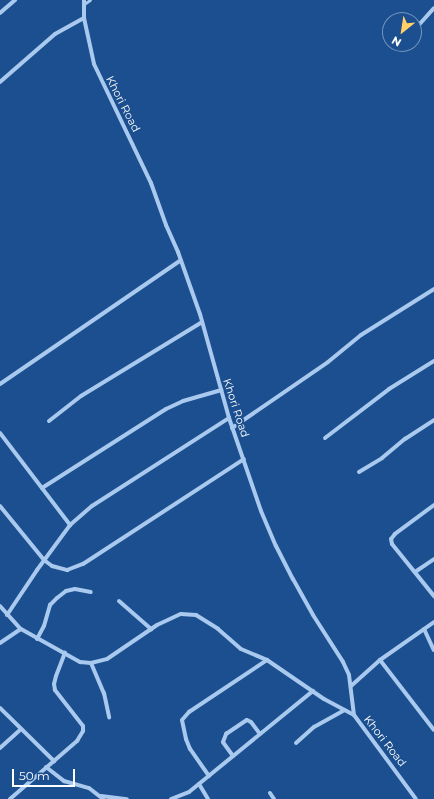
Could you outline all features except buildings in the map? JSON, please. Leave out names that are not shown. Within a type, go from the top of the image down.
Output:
[{"type":"street","points":[[0,13],[15,0]]},
{"type":"street","name":"Khori Road","points":[[84,2],[84,18],[94,64],[151,183],[166,225],[181,260],[202,322],[232,428],[261,511],[276,546],[313,615],[343,662],[351,686],[351,702],[354,715],[416,799]]},
{"type":"street","points":[[422,21],[434,8]]},
{"type":"street","points":[[1,80],[55,34],[84,18]]},
{"type":"street","points":[[0,384],[181,260]]},
{"type":"street","points":[[232,428],[328,362],[361,335],[434,290]]},
{"type":"street","points":[[49,420],[82,396],[202,322]]},
{"type":"street","points":[[326,438],[389,389],[434,361]]},
{"type":"street","points":[[42,488],[166,409],[183,401],[221,390]]},
{"type":"street","points":[[7,615],[44,560],[70,525],[92,506],[229,418]]},
{"type":"street","points":[[359,472],[382,458],[404,439],[434,420]]},
{"type":"street","points":[[0,433],[70,525]]},
{"type":"street","points":[[0,506],[44,560],[52,566],[67,570],[83,564],[244,459]]},
{"type":"street","points":[[434,505],[395,534],[391,539],[392,544],[434,596]]},
{"type":"street","points":[[415,572],[434,559]]},
{"type":"street","points":[[38,639],[44,626],[50,605],[57,598],[66,591],[75,589],[91,592]]},
{"type":"street","points":[[119,601],[151,629]]},
{"type":"street","points":[[0,606],[21,629],[80,662],[91,664],[107,659],[151,629],[181,614],[196,614],[218,629],[241,649],[267,660],[312,691],[354,715]]},
{"type":"street","points":[[351,686],[380,660],[434,622]]},
{"type":"street","points":[[0,644],[21,629]]},
{"type":"street","points":[[424,629],[434,650]]},
{"type":"street","points":[[10,799],[78,741],[83,731],[83,726],[55,690],[56,676],[65,653]]},
{"type":"street","points":[[209,776],[188,744],[182,720],[189,712],[267,660]]},
{"type":"street","points":[[380,660],[434,730]]},
{"type":"street","points":[[91,664],[104,693],[109,717]]},
{"type":"street","points":[[171,799],[189,792],[312,691]]},
{"type":"street","points":[[0,708],[20,730],[54,761]]},
{"type":"street","points":[[296,743],[314,727],[345,710]]},
{"type":"street","points":[[233,756],[223,742],[226,734],[247,720],[251,722],[260,734]]},
{"type":"street","points":[[0,748],[20,730]]},
{"type":"street","points":[[46,767],[64,781],[89,788],[102,798],[127,799]]},
{"type":"street","points":[[199,784],[208,799]]},
{"type":"street","points":[[270,793],[274,799]]},
{"type":"lane","points":[[84,2],[90,0]]}]
